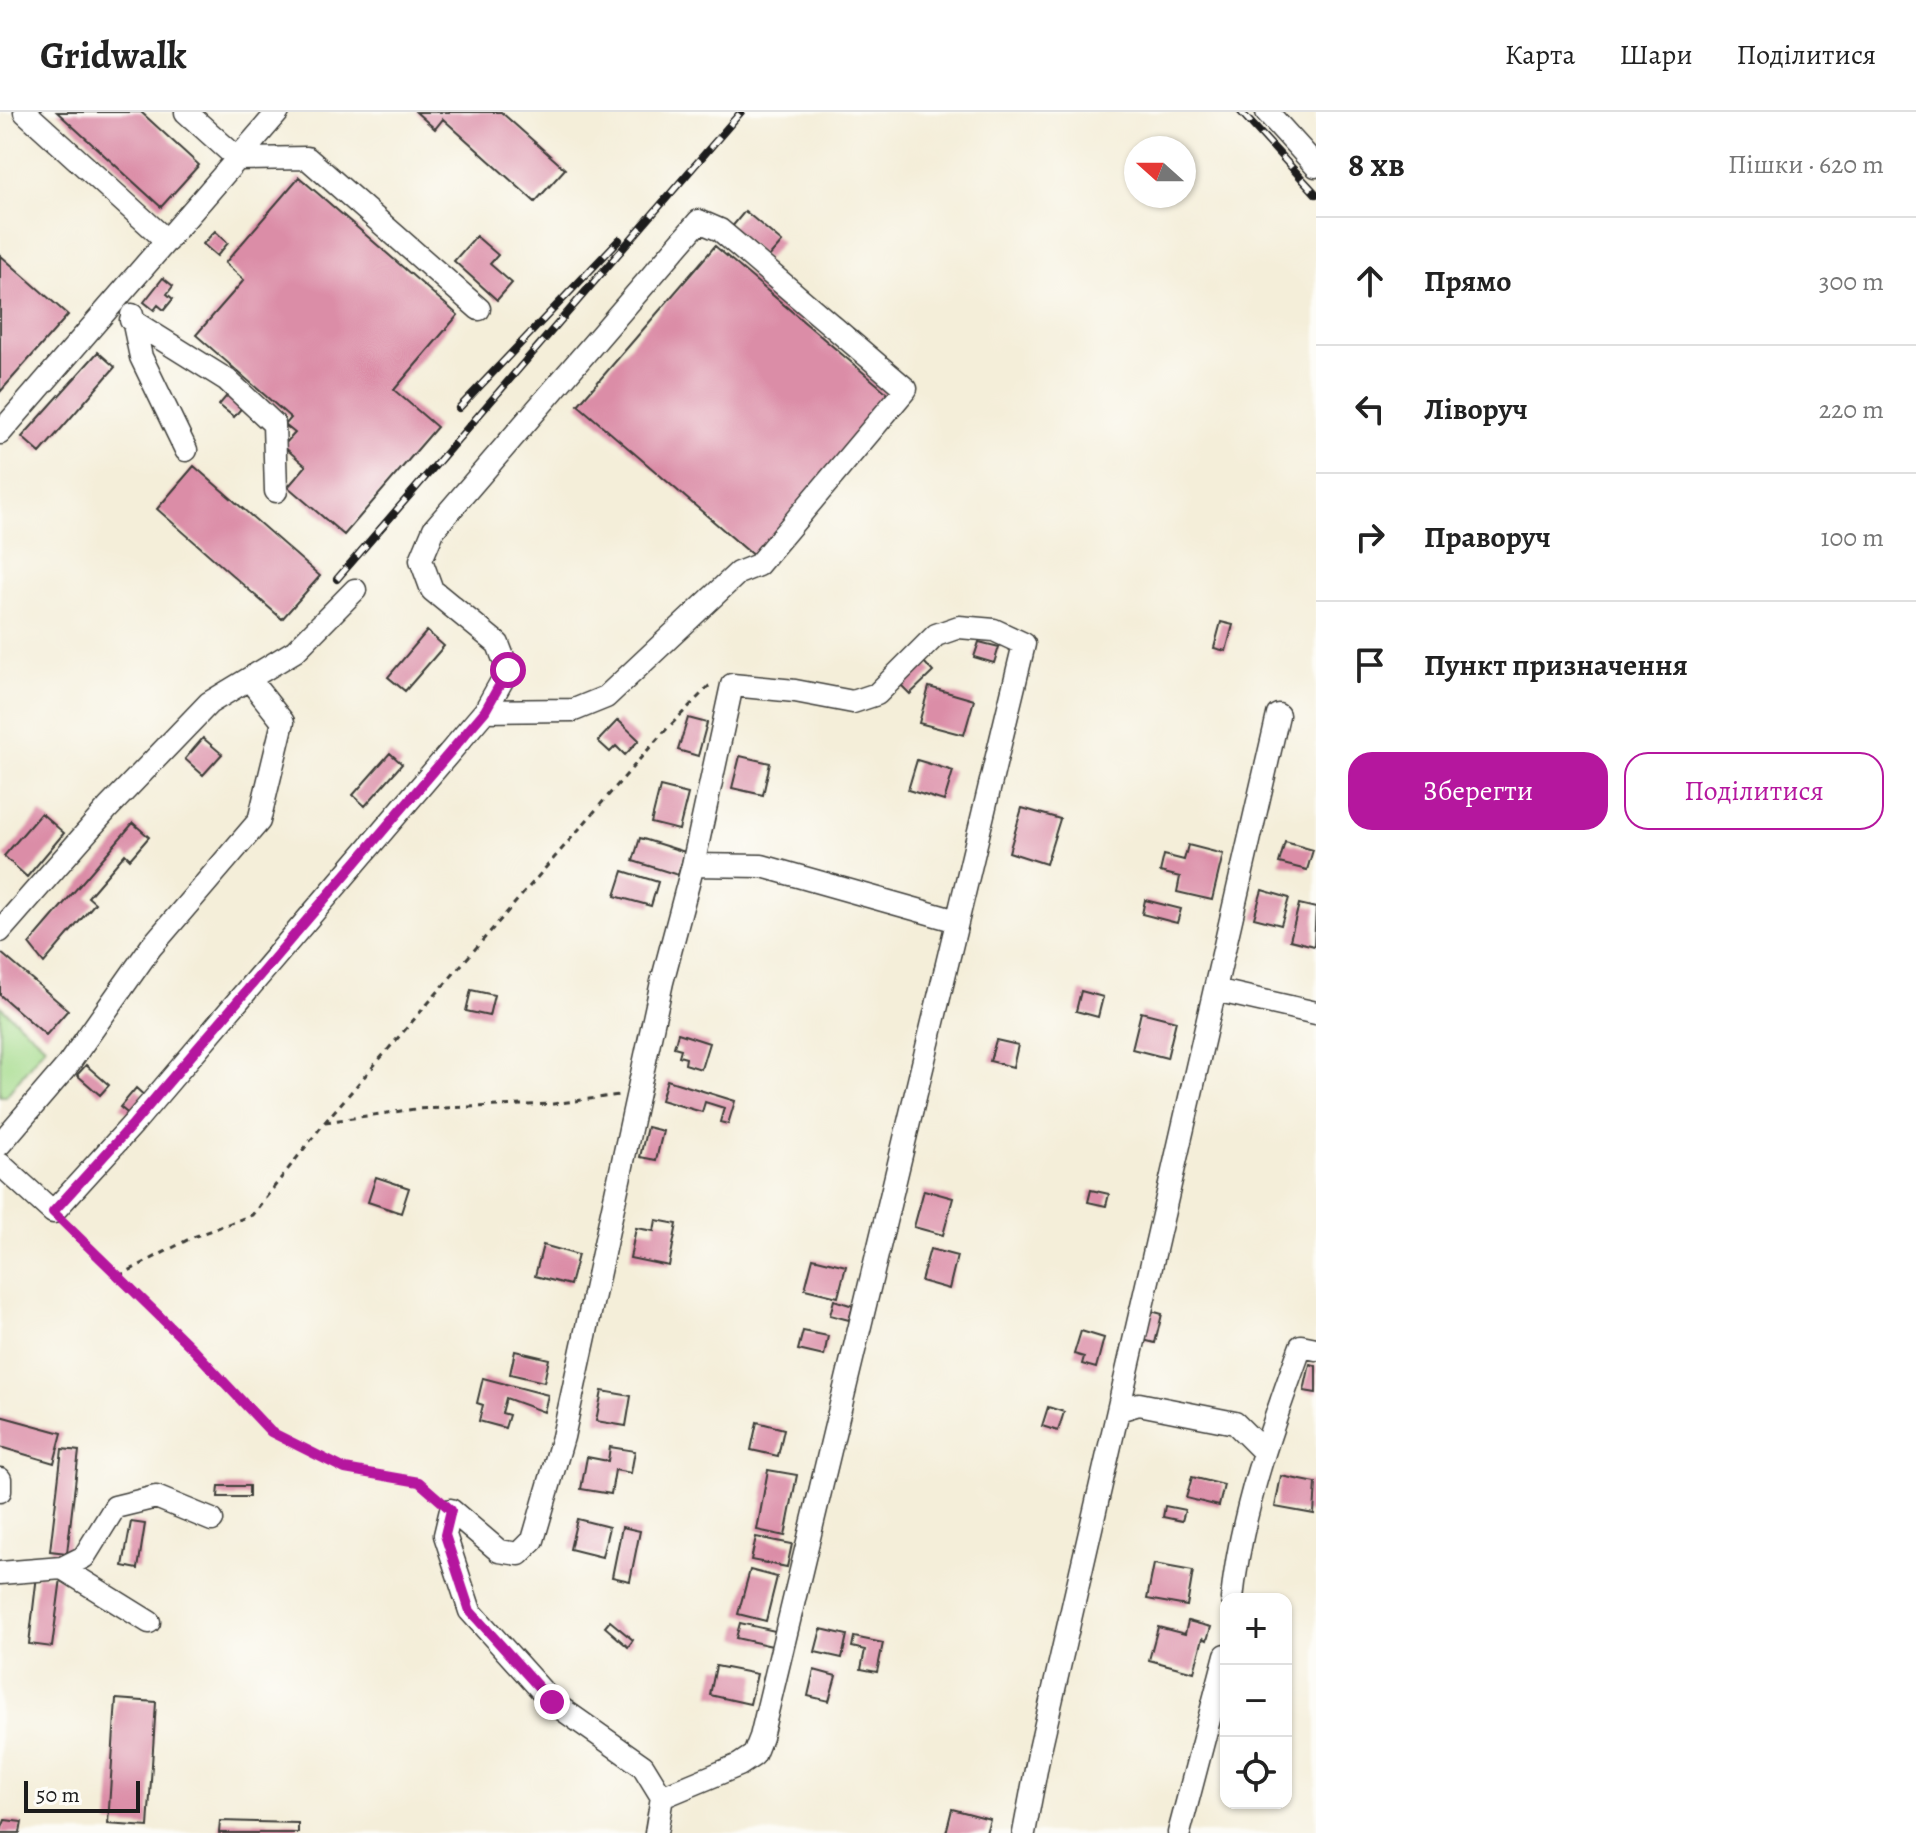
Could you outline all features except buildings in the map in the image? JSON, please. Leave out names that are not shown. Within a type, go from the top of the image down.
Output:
[{"type":"street","points":[[25,112],[167,241]]},
{"type":"street","points":[[186,112],[238,159],[307,158],[479,309]]},
{"type":"street","points":[[0,433],[278,112]]},
{"type":"street","points":[[1267,112],[1316,166]]},
{"type":"street","points":[[0,1164],[53,1212],[133,1124],[485,711],[508,670],[498,644],[432,590],[421,560],[434,529],[699,221],[720,230],[906,389],[758,565],[738,573],[606,697],[574,710],[485,711]]},
{"type":"street","points":[[138,274],[131,320],[141,357],[186,450]]},
{"type":"street","points":[[131,320],[227,380],[274,424],[276,491]]},
{"type":"street","points":[[0,931],[108,808],[209,703],[295,651],[355,590]]},
{"type":"street","points":[[656,1833],[662,1797],[643,1766],[552,1702],[470,1611],[445,1535],[451,1510],[499,1551],[519,1554],[533,1540],[570,1407],[662,982],[693,865],[732,685],[795,691],[853,702],[877,694],[936,635],[959,627],[994,630],[1024,644],[761,1737],[754,1755],[739,1765],[662,1797]]},
{"type":"street","points":[[0,1144],[67,1066],[151,947],[259,821],[283,722],[249,679]]},
{"type":"street","points":[[1024,1833],[1039,1754],[1278,715]]},
{"type":"street","points":[[693,865],[762,866],[957,921]]},
{"type":"street","points":[[1215,990],[1316,1013]]},
{"type":"street","points":[[1233,1593],[1235,1566],[1264,1452],[1301,1346],[1316,1349]]},
{"type":"street","points":[[1119,1410],[1139,1404],[1235,1423],[1264,1452]]},
{"type":"street","points":[[0,1479],[0,1491]]},
{"type":"street","points":[[0,1573],[62,1568],[84,1557],[115,1507],[156,1497],[212,1520]]},
{"type":"street","points":[[62,1568],[149,1622]]},
{"type":"street","points":[[1179,1833],[1223,1665]]},
{"type":"path","points":[[119,1276],[193,1237],[252,1215],[325,1122],[659,737],[709,686],[732,685]]},
{"type":"path","points":[[325,1122],[415,1109],[553,1104],[640,1093]]},
{"type":"path","points":[[53,1212],[271,1432],[345,1469],[419,1482],[451,1510]]},
{"type":"green space","points":[[0,1006],[45,1046],[6,1096],[0,1096]]},
{"type":"railway","points":[[337,579],[741,112]]},
{"type":"railway","points":[[1241,112],[1316,194]]},
{"type":"railway","points":[[459,408],[619,240]]},
{"type":"route","points":[[508,670],[485,711],[133,1124],[53,1212],[192,1348],[271,1432],[345,1469],[419,1482],[451,1510],[445,1535],[470,1611],[552,1702]]}]
